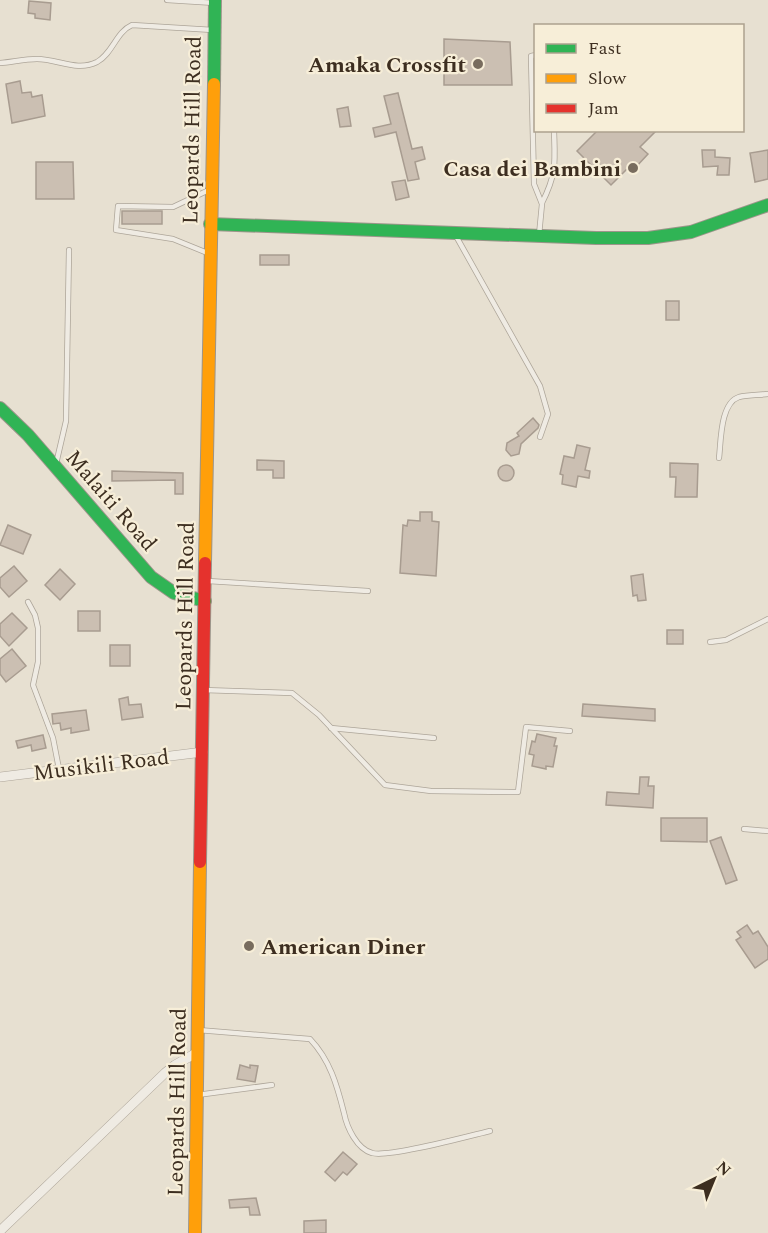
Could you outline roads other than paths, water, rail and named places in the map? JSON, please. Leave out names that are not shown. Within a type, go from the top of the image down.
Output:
[{"type":"main road","name":"Leopards Hill Road","points":[[195,1233],[215,1]]},
{"type":"main road","points":[[210,224],[596,238],[669,236],[691,232],[768,205]]},
{"type":"main road","name":"Malaiti Road","points":[[0,408],[55,466],[150,577],[174,593],[205,601]]},
{"type":"street","name":"Musikili Road","points":[[0,777],[203,752]]},
{"type":"street","points":[[0,1231],[165,1073],[198,1052]]},
{"type":"lane","points":[[167,0],[215,1]]},
{"type":"lane","points":[[0,63],[38,59],[72,66],[94,63],[101,59],[121,32],[132,25],[214,30]]},
{"type":"lane","points":[[534,56],[531,56],[534,184],[542,204]]},
{"type":"lane","points":[[539,235],[542,204],[555,169],[554,132]]},
{"type":"lane","points":[[210,254],[173,239],[116,230],[118,206],[173,207],[211,189]]},
{"type":"lane","points":[[455,233],[540,386],[548,414],[540,437]]},
{"type":"lane","points":[[55,466],[63,442],[66,421],[69,250]]},
{"type":"lane","points":[[719,458],[725,415],[731,403],[740,397],[768,394]]},
{"type":"lane","points":[[205,581],[368,591]]},
{"type":"lane","points":[[28,602],[35,615],[38,628],[38,662],[33,685],[53,738],[59,770]]},
{"type":"lane","points":[[710,642],[726,640],[768,619]]},
{"type":"lane","points":[[203,690],[292,693],[331,728],[385,785],[442,791],[518,792],[526,727],[570,731]]},
{"type":"lane","points":[[331,728],[434,738]]},
{"type":"lane","points":[[744,830],[768,831]]},
{"type":"lane","points":[[198,1030],[310,1039],[322,1052],[337,1083],[345,1118],[359,1145],[373,1154],[396,1152],[490,1131]]},
{"type":"lane","points":[[197,1095],[272,1085]]},
{"type":"place","name":"Amaka Crossfit","points":[[478,64]]},
{"type":"place","name":"Casa dei Bambini","points":[[633,168]]},
{"type":"place","name":"American Diner","points":[[249,946]]}]
